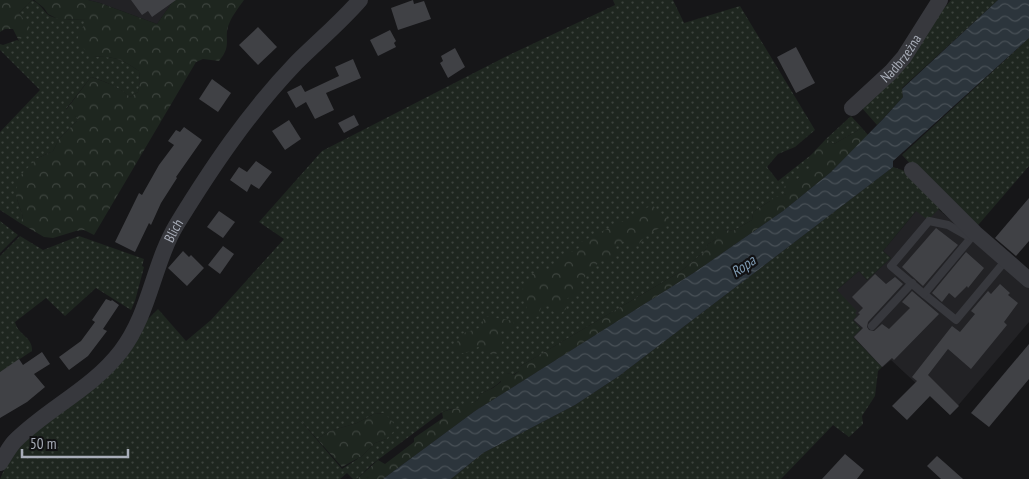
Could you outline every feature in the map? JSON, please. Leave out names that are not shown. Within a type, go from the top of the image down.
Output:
[{"type":"street","name":"Blich","points":[[0,463],[7,443],[104,371],[121,350],[137,328],[172,232],[222,152],[295,64],[360,0]]},
{"type":"street","name":"Nadbrzeżna","points":[[852,108],[891,72],[904,57],[940,0]]},
{"type":"street","points":[[912,170],[973,236],[1006,260],[1029,280]]},
{"type":"lane","points":[[924,294],[973,236],[948,224],[929,221],[890,266],[912,283],[924,294],[956,320],[1006,260]]},
{"type":"lane","points":[[872,326],[912,283]]},
{"type":"shaded area","points":[[88,0],[172,0],[157,24]]},
{"type":"shaded area","points":[[938,209],[1029,286],[1029,322],[950,415],[891,360],[883,367],[852,336],[861,329],[853,320],[855,313],[837,290],[859,271],[867,280],[891,258],[883,251],[917,210]]},
{"type":"green space","points":[[0,0],[32,0],[19,13],[30,28],[19,41],[13,29],[5,29],[0,32]]},
{"type":"green space","points":[[32,0],[51,16],[61,19],[88,20],[94,57],[113,58],[128,64],[139,71],[140,82],[138,92],[130,97],[121,90],[91,77],[66,109],[79,119],[59,139],[53,151],[36,159],[16,196],[23,217],[20,223],[0,210],[0,132],[40,90],[0,50],[0,44],[19,41],[19,13]]},
{"type":"green space","points":[[34,0],[88,0],[157,24],[172,0],[244,0],[227,29],[227,46],[223,55],[219,61],[203,59],[196,62],[94,235],[84,230],[53,238],[44,237],[20,223],[23,217],[16,196],[18,178],[36,159],[53,151],[59,139],[79,119],[66,110],[91,77],[116,87],[130,97],[138,92],[140,82],[139,71],[118,60],[107,57],[94,57],[84,49],[77,40],[88,20],[58,19],[48,14]]},
{"type":"green space","points":[[613,0],[673,0],[684,23],[740,6],[815,130],[795,147],[778,154],[767,167],[778,181],[811,155],[811,170],[796,180],[786,194],[770,201],[753,212],[752,220],[733,231],[724,230],[716,239],[708,244],[705,251],[680,272],[519,367],[519,371],[513,375],[507,373],[499,383],[480,394],[478,400],[465,408],[442,412],[371,465],[357,479],[353,479],[347,473],[340,479],[0,479],[10,457],[158,309],[186,341],[211,320],[284,239],[259,222],[322,151],[505,57],[615,5]],"holes":[[[294,413],[317,439],[330,431],[357,423],[374,414],[383,413],[392,421],[386,439],[375,443],[362,456],[342,469]]]},
{"type":"green space","points":[[951,0],[998,0],[902,88],[903,97],[877,125],[861,107]]},
{"type":"green space","points":[[1029,38],[1029,166],[973,231],[902,155]]},
{"type":"green space","points":[[851,116],[862,128],[834,144],[826,139]]},
{"type":"green space","points":[[862,128],[868,135],[831,172],[783,211],[695,272],[475,411],[383,479],[357,479],[378,460],[385,464],[414,442],[414,438],[443,418],[442,412],[473,403],[478,400],[480,394],[501,382],[500,375],[507,373],[514,375],[519,371],[519,367],[680,272],[705,251],[708,244],[716,239],[717,232],[724,230],[733,231],[752,220],[753,212],[770,201],[770,199],[786,194],[783,188],[792,179],[796,180],[800,177],[799,171],[811,170],[811,155],[826,139],[834,144]]},
{"type":"green space","points":[[893,167],[905,171],[956,224],[939,209],[928,220],[916,211],[883,251],[891,258],[867,280],[859,271],[837,290],[857,311],[855,313],[857,315],[853,320],[861,329],[853,337],[882,367],[878,371],[875,396],[862,416],[863,424],[849,437],[833,425],[781,479],[451,479],[483,453],[575,405],[619,376]]},
{"type":"green space","points":[[652,205],[670,221],[645,237],[639,244],[630,244],[625,241],[613,246],[615,251],[612,260],[602,259],[580,282],[580,291],[565,300],[566,309],[560,314],[553,312],[551,306],[542,305],[538,316],[535,318],[526,314],[527,304],[519,292],[527,285],[532,274],[542,270],[546,272],[554,266],[554,261],[579,248],[579,243],[631,217],[635,217]]},
{"type":"green space","points":[[0,221],[18,235],[0,253]]},
{"type":"green space","points":[[20,236],[43,250],[79,236],[144,259],[142,266],[144,267],[131,310],[96,288],[65,316],[46,298],[15,322],[19,330],[30,342],[32,351],[0,372],[0,256]]},
{"type":"green space","points":[[484,316],[514,321],[513,330],[504,329],[499,332],[503,339],[500,351],[493,356],[480,346],[466,353],[456,353],[456,344],[461,334],[482,327]]},
{"type":"green space","points":[[384,413],[392,421],[396,429],[386,439],[375,443],[362,456],[342,467],[317,439],[330,431],[357,423],[374,414]]},
{"type":"water","name":"Ropa","points":[[998,0],[1029,0],[1029,38],[893,161],[893,167],[619,376],[575,405],[483,453],[451,479],[383,479],[475,411],[695,272],[783,211],[831,172],[903,97],[902,89]]},
{"type":"building","points":[[131,0],[176,0],[152,17],[148,11],[142,15]]},
{"type":"building","points":[[413,0],[414,4],[424,1],[431,19],[398,30],[391,8]]},
{"type":"building","points":[[258,27],[277,47],[258,65],[239,45]]},
{"type":"building","points":[[390,30],[396,41],[394,43],[396,47],[378,56],[370,40]]},
{"type":"building","points":[[796,47],[815,83],[796,93],[777,57]]},
{"type":"building","points":[[455,48],[465,67],[448,78],[440,63],[443,61],[441,56]]},
{"type":"building","points":[[353,59],[361,78],[326,93],[334,110],[315,119],[306,102],[296,108],[287,92],[301,85],[305,92],[339,76],[335,67]]},
{"type":"building","points":[[212,79],[231,93],[218,112],[199,99]]},
{"type":"building","points":[[354,115],[359,125],[344,133],[338,123]]},
{"type":"building","points":[[289,120],[301,139],[285,150],[272,131]]},
{"type":"building","points":[[184,127],[202,140],[176,177],[151,225],[149,223],[135,252],[115,242],[139,193],[142,195],[159,165],[174,145],[168,141],[176,130],[180,132]]},
{"type":"building","points":[[256,161],[272,172],[259,189],[251,184],[247,192],[230,180],[239,167],[247,172]]},
{"type":"building","points":[[1029,198],[1029,241],[1016,256],[995,238]]},
{"type":"building","points":[[219,211],[235,222],[223,238],[207,227]]},
{"type":"building","points":[[936,228],[958,245],[923,286],[902,267]]},
{"type":"building","points":[[223,246],[234,254],[220,274],[208,265]]},
{"type":"building","points":[[183,251],[189,257],[191,255],[204,268],[187,286],[168,268]]},
{"type":"building","points":[[966,252],[984,268],[968,288],[967,286],[955,298],[949,293],[942,302],[932,293]]},
{"type":"building","points":[[875,274],[886,284],[895,277],[903,284],[868,322],[867,327],[869,330],[874,331],[882,324],[889,329],[910,308],[902,302],[912,291],[939,314],[894,360],[892,358],[882,367],[854,337],[863,328],[854,320],[863,308],[852,297]]},
{"type":"building","points":[[1000,284],[1010,293],[1008,295],[1018,303],[1004,322],[1007,325],[971,369],[948,349],[928,375],[959,406],[950,415],[930,396],[907,420],[892,406],[917,381],[912,377],[952,326],[960,332],[975,314],[971,311],[988,291],[991,294]]},
{"type":"building","points":[[106,299],[112,300],[119,305],[103,329],[107,331],[88,356],[69,370],[59,357],[81,341],[95,322],[92,320]]},
{"type":"building","points":[[1029,344],[1029,379],[989,427],[971,413]]},
{"type":"building","points":[[42,352],[50,364],[34,374],[45,387],[27,402],[0,418],[0,372],[19,359],[23,365]]},
{"type":"building","points":[[845,454],[864,470],[857,479],[822,479]]},
{"type":"building","points":[[937,456],[963,479],[941,479],[927,466]]}]
